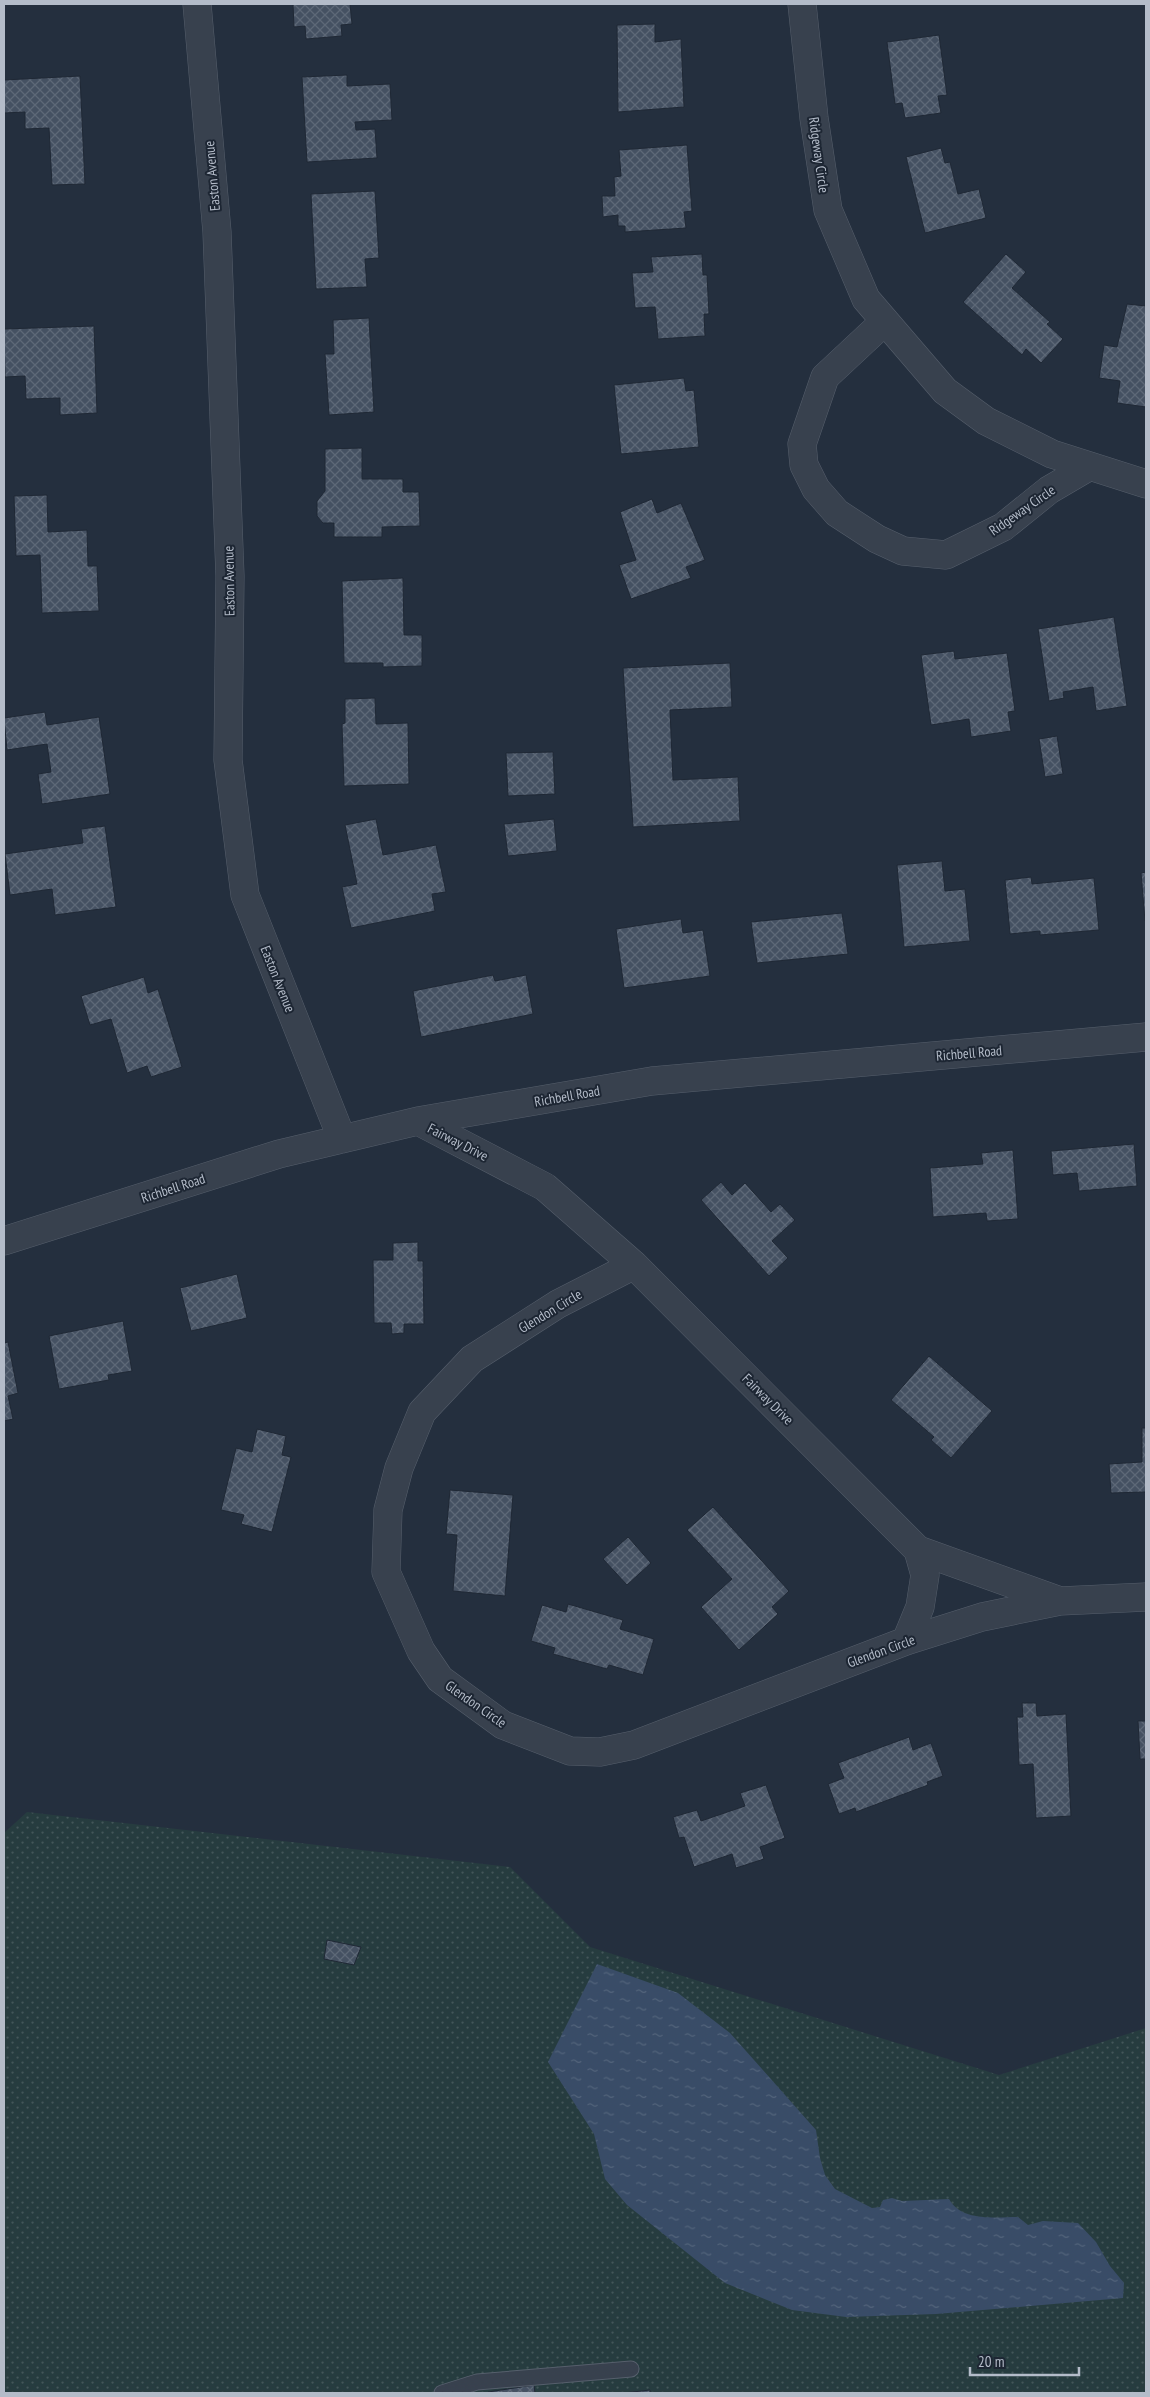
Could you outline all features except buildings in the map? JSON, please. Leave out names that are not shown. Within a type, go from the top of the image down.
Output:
[{"type":"street","name":"Easton Avenue","points":[[197,4],[217,232],[230,576],[228,760],[245,895],[342,1139]]},
{"type":"street","name":"Ridgeway Circle","points":[[802,4],[814,118],[828,210],[866,299],[945,391],[986,421],[1052,454],[1146,484]]},
{"type":"street","name":"Ridgeway Circle","points":[[885,321],[825,377],[802,444],[804,465],[816,489],[836,514],[877,540],[903,551],[946,555],[1003,528],[1049,490],[1090,466]]},
{"type":"street","name":"Richbell Road","points":[[4,1242],[279,1154],[418,1121],[652,1082],[1146,1037]]},
{"type":"street","name":"Fairway Drive","points":[[418,1121],[546,1188],[634,1265],[918,1550],[1060,1601],[1146,1597]]},
{"type":"street","name":"Glendon Circle","points":[[634,1265],[558,1304],[472,1359],[422,1412],[399,1468],[388,1510],[386,1572],[420,1651],[440,1679],[503,1725],[570,1752],[600,1752],[634,1745],[906,1642],[982,1617],[1060,1601]]},
{"type":"street","points":[[906,1642],[920,1607],[925,1575],[918,1550]]},
{"type":"lane","points":[[442,2393],[477,2382],[631,2369]]},
{"type":"green space","points":[[27,1812],[510,1867],[590,1947],[999,2075],[1146,2028],[1146,2393],[4,2393],[4,1833]]},
{"type":"water","points":[[597,1964],[678,1993],[730,2033],[816,2130],[820,2158],[825,2175],[835,2189],[872,2208],[880,2207],[883,2200],[892,2198],[902,2201],[949,2199],[962,2212],[980,2217],[1018,2217],[1028,2225],[1043,2221],[1078,2223],[1096,2242],[1110,2266],[1124,2283],[1123,2298],[936,2314],[846,2317],[792,2310],[725,2283],[627,2205],[605,2179],[594,2134],[548,2062]]}]
